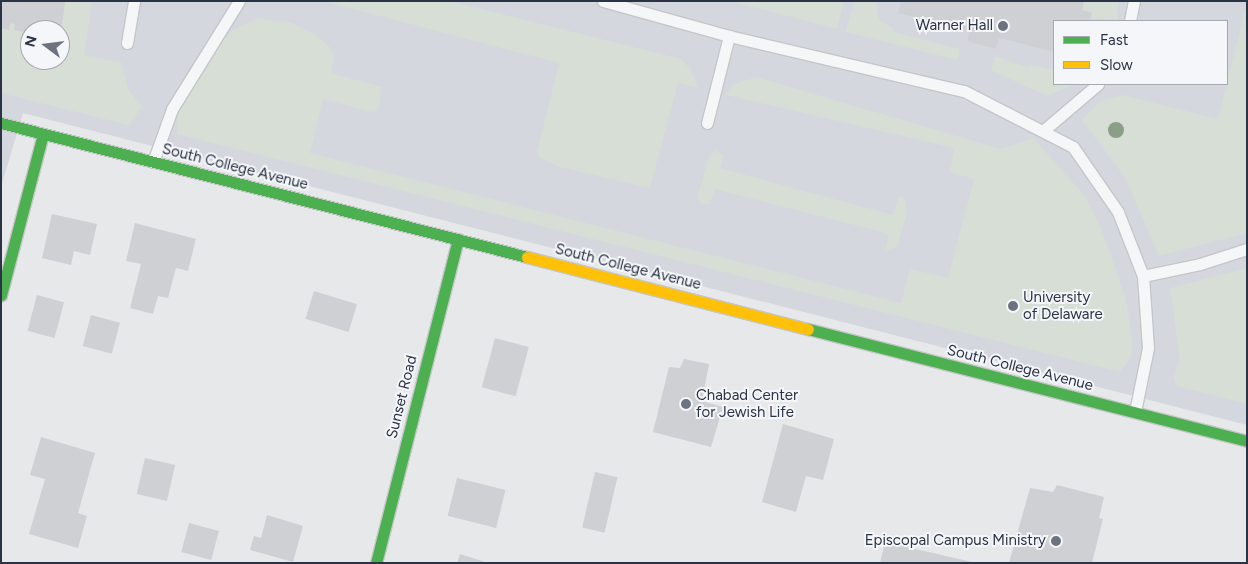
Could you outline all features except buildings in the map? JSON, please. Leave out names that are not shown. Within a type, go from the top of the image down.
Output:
[{"type":"main road","name":"South College Avenue","points":[[1,123],[1247,442]]},
{"type":"main road","points":[[1,295],[43,134]]},
{"type":"main road","name":"Sunset Road","points":[[376,563],[458,239]]},
{"type":"lane","points":[[127,43],[134,1]]},
{"type":"lane","points":[[153,162],[172,108],[239,1]]},
{"type":"lane","points":[[603,1],[728,36],[964,91],[1044,130],[1073,147],[1118,212],[1143,276],[1148,348],[1134,413]]},
{"type":"lane","points":[[1130,20],[1134,1]]},
{"type":"lane","points":[[707,123],[728,36]]},
{"type":"lane","points":[[1044,130],[1097,85]]},
{"type":"lane","points":[[1143,276],[1200,264],[1247,249]]},
{"type":"shaded area","name":"University of Delaware","points":[[1,1],[1247,1],[1247,425],[23,113],[1,187]]},
{"type":"shaded area","points":[[65,1],[92,1],[84,55],[121,62],[128,89],[142,107],[129,125],[1,93],[1,28],[9,30],[10,23],[15,24],[14,30],[20,31],[20,70],[70,70],[70,20],[63,20]]},
{"type":"shaded area","points":[[323,1],[449,1],[681,59],[691,70],[698,88],[678,83],[650,188],[560,167],[539,157],[537,152],[559,63]]},
{"type":"shaded area","points":[[730,1],[844,1],[837,29]]},
{"type":"shaded area","points":[[854,1],[876,1],[879,20],[894,29],[893,32],[960,49],[957,60],[846,32]]},
{"type":"shaded area","points":[[1084,1],[1119,1],[1117,20],[1091,18],[1092,13],[1082,10]]},
{"type":"shaded area","points":[[1245,9],[1247,233],[1159,256],[1126,179],[1082,120],[1100,101],[1123,95],[1218,119],[1226,85],[1228,85]]},
{"type":"shaded area","points":[[257,18],[292,23],[314,34],[329,46],[334,56],[331,73],[382,87],[378,110],[371,112],[323,99],[310,153],[901,303],[910,269],[948,278],[974,179],[950,172],[954,148],[726,95],[732,85],[756,77],[1001,149],[1033,138],[1084,195],[1101,228],[1126,299],[1133,346],[1130,358],[1120,372],[177,134],[178,113],[218,44],[233,30]]},
{"type":"shaded area","points":[[995,56],[1029,68],[1030,65],[1053,70],[1053,85],[1074,85],[1049,95],[1038,92],[991,70]]},
{"type":"shaded area","points":[[715,150],[723,155],[720,168],[893,215],[899,196],[905,199],[907,213],[897,247],[885,251],[889,234],[715,189],[710,204],[701,204],[698,196],[708,159]]},
{"type":"shaded area","points":[[1247,268],[1247,404],[1177,386],[1174,377],[1180,359],[1170,288]]},
{"type":"traffic: fast","points":[[1,123],[527,257]]},
{"type":"traffic: fast","points":[[1,295],[43,134]]},
{"type":"traffic: fast","points":[[376,563],[458,239]]},
{"type":"traffic: fast","points":[[808,329],[1247,441]]},
{"type":"traffic: slow","points":[[527,257],[808,329]]},
{"type":"place","name":"Warner Hall","points":[[1003,26]]},
{"type":"place","name":"University of Delaware","points":[[1013,306]]},
{"type":"place","name":"Chabad Center for Jewish Life","points":[[686,404]]},
{"type":"place","name":"Episcopal Campus Ministry","points":[[1056,541]]}]
